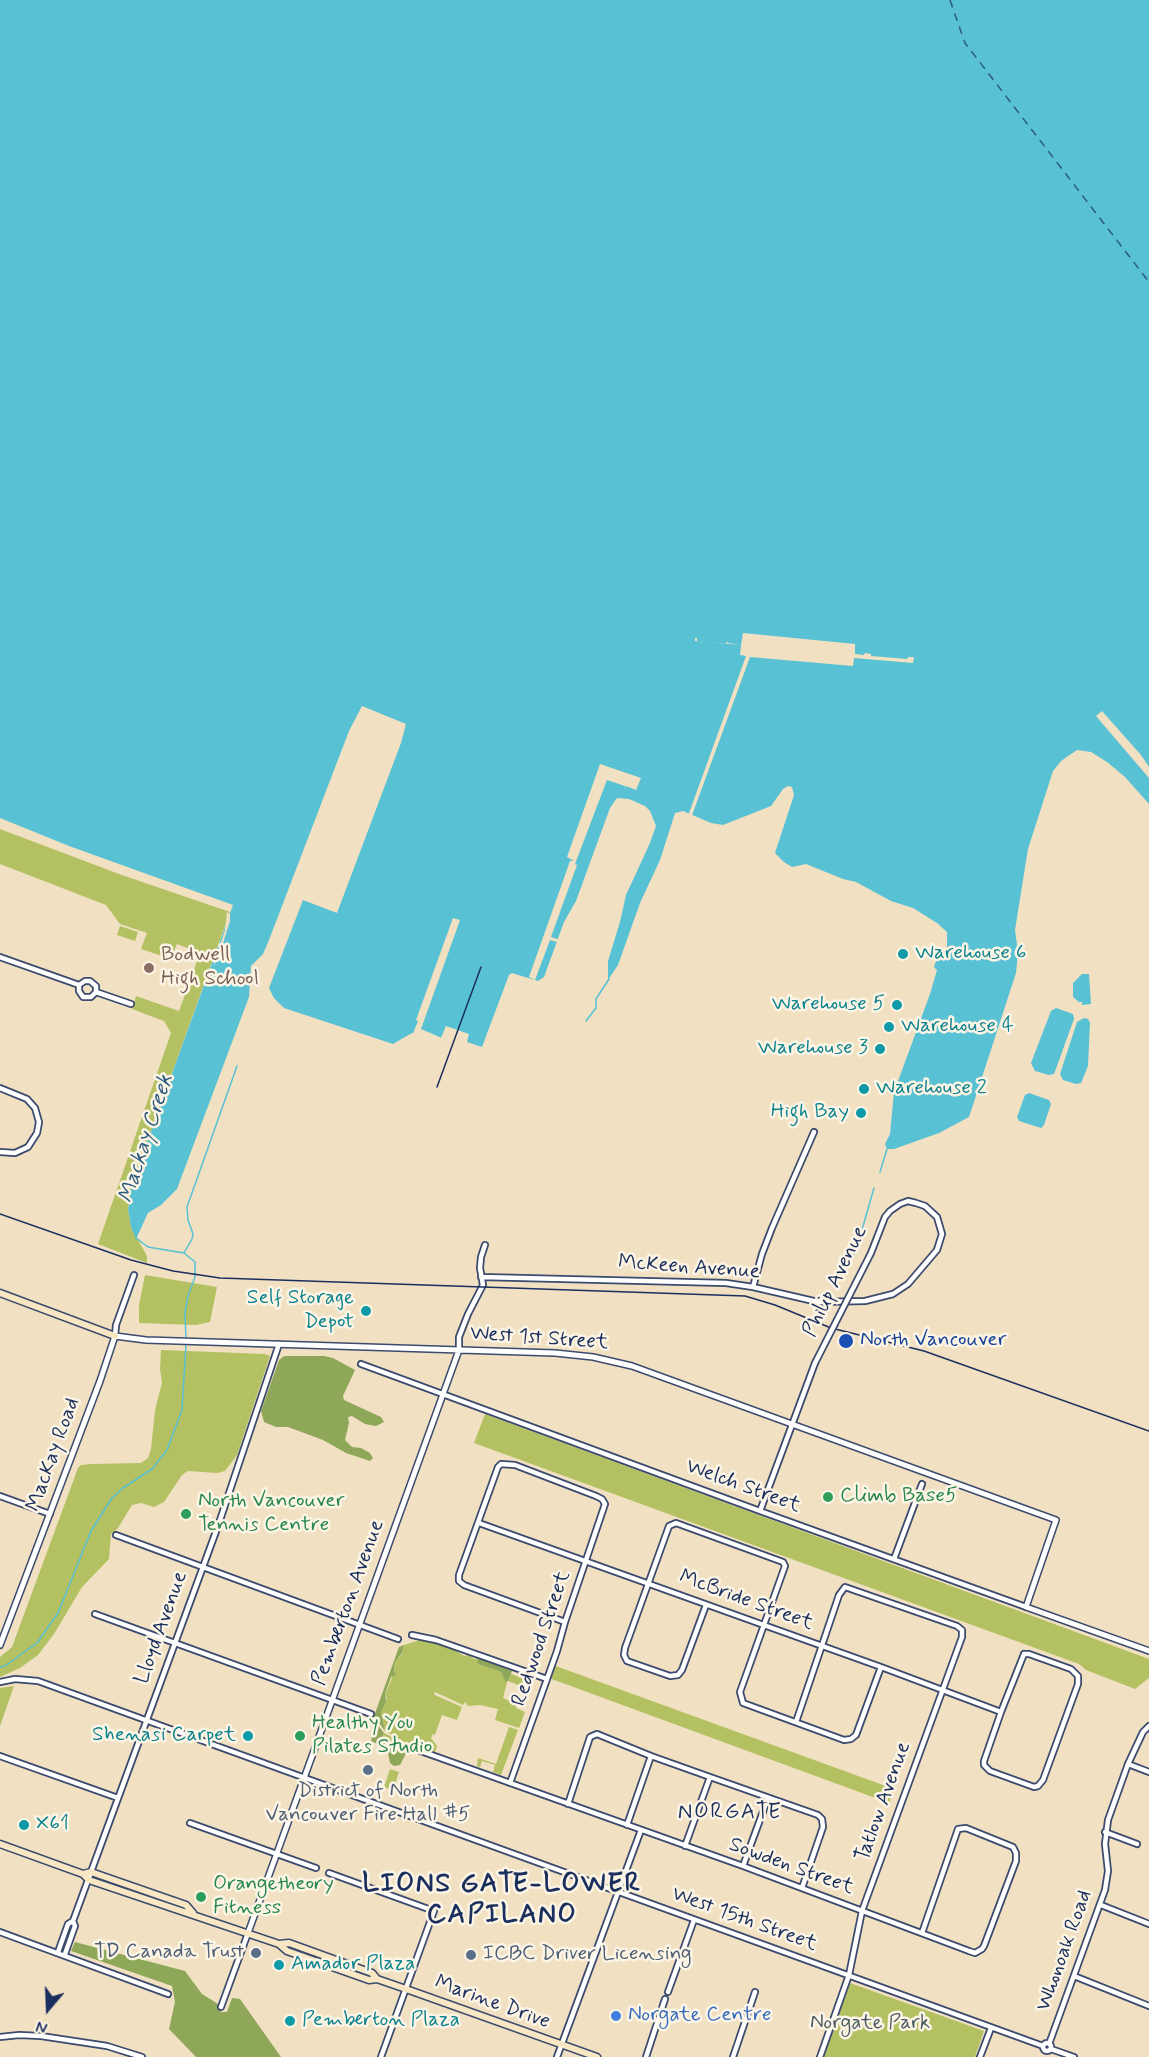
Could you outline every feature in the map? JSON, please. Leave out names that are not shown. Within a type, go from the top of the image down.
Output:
[{"type":"main road","name":"West 1st Street","points":[[0,1293],[115,1336]]},
{"type":"main road","points":[[0,1844],[90,1876]]},
{"type":"main road","name":"Marine Drive","points":[[90,1876],[186,1905],[193,1914],[279,1944],[287,1951],[369,1980],[377,1979],[597,2057]]},
{"type":"street","points":[[0,957],[79,985]]},
{"type":"street","points":[[83,981],[90,981],[95,984],[96,992],[93,996],[85,998],[79,993],[79,985],[83,981]]},
{"type":"street","points":[[96,992],[131,1004]]},
{"type":"street","points":[[0,1088],[27,1099],[37,1111],[39,1122],[37,1133],[28,1147],[15,1153],[0,1152]]},
{"type":"street","points":[[753,1287],[772,1228],[814,1132]]},
{"type":"street","name":"Philip Avenue","points":[[760,1511],[815,1363],[872,1253],[885,1217],[900,1204],[908,1201],[925,1206],[937,1217],[942,1234],[937,1250],[908,1284],[892,1294]]},
{"type":"street","name":"Pemberton Avenue","points":[[221,2007],[444,1394],[459,1350],[459,1337],[483,1285],[481,1257],[486,1245]]},
{"type":"street","name":"MacKay Road","points":[[0,1645],[115,1336],[116,1325],[134,1275]]},
{"type":"street","name":"McKeen Avenue","points":[[481,1277],[726,1283],[828,1303],[866,1301],[892,1294]]},
{"type":"street","name":"West 1st Street","points":[[115,1336],[146,1340],[555,1353],[610,1360],[638,1368],[1056,1520],[1026,1607]]},
{"type":"street","name":"Lloyd Avenue","points":[[58,1952],[90,1876],[218,1526],[279,1344]]},
{"type":"street","name":"Welch Street","points":[[361,1364],[1149,1651]]},
{"type":"street","name":"Redwood Street","points":[[478,1523],[498,1467],[504,1463],[602,1498],[605,1504],[510,1783]]},
{"type":"street","points":[[894,1559],[922,1484]]},
{"type":"street","points":[[0,1496],[50,1514]]},
{"type":"street","points":[[706,1605],[682,1670],[678,1675],[670,1676],[627,1661],[624,1648],[669,1526],[676,1522],[783,1562],[785,1566],[741,1696],[743,1703],[844,1740],[851,1739],[856,1735],[881,1667]]},
{"type":"street","points":[[478,1523],[459,1575],[459,1581],[464,1585],[565,1622]]},
{"type":"street","name":"McBride Street","points":[[478,1523],[1001,1712]]},
{"type":"street","points":[[116,1535],[398,1639]]},
{"type":"street","name":"Tatlow Avenue","points":[[820,2057],[849,1975],[862,1911],[962,1637],[962,1630],[957,1626],[845,1587],[839,1595],[823,1646]]},
{"type":"street","points":[[95,1614],[371,1714]]},
{"type":"street","points":[[412,1635],[436,1640],[547,1679]]},
{"type":"street","points":[[796,1722],[823,1646]]},
{"type":"street","points":[[1024,1654],[1071,1669],[1078,1676],[1078,1684],[1043,1780],[1038,1786],[1029,1786],[990,1771],[984,1765],[1001,1712],[1024,1654]]},
{"type":"street","name":"West 15th Street","points":[[0,1682],[30,1679],[62,1690],[1074,2057]]},
{"type":"street","name":"Whonoak Road","points":[[1044,2057],[1101,1905],[1108,1879],[1105,1832],[1112,1806],[1128,1764],[1143,1732],[1149,1726]]},
{"type":"street","points":[[568,1804],[590,1737],[597,1734],[651,1756],[818,1815],[823,1823],[802,1888]]},
{"type":"street","name":"Sowden Street","points":[[415,1749],[743,1866],[969,1951],[979,1952],[984,1946],[1016,1862],[1014,1848],[1007,1843],[966,1828],[958,1829],[922,1933]]},
{"type":"street","points":[[0,1756],[118,1798]]},
{"type":"street","points":[[627,1825],[651,1756]]},
{"type":"street","points":[[1128,1764],[1149,1772]]},
{"type":"street","points":[[685,1846],[710,1777]]},
{"type":"street","points":[[743,1866],[768,1798]]},
{"type":"street","points":[[190,1823],[316,1868]]},
{"type":"street","points":[[557,2057],[641,1830]]},
{"type":"street","points":[[1105,1832],[1137,1844]]},
{"type":"street","points":[[329,1873],[434,1911],[381,2057]]},
{"type":"street","points":[[1101,1905],[1149,1924]]},
{"type":"street","points":[[668,1992],[694,1920]]},
{"type":"street","name":"Lloyd Avenue","points":[[65,1954],[75,1926],[73,1921]]},
{"type":"street","points":[[0,1932],[65,1954],[168,1994]]},
{"type":"street","points":[[1074,1976],[1149,2006]]},
{"type":"street","points":[[733,2057],[755,1992]]},
{"type":"street","points":[[646,2057],[665,1999]]},
{"type":"street","points":[[980,2057],[990,2028]]},
{"type":"street","points":[[0,2037],[41,2036],[107,2046],[142,2057]]},
{"type":"green space","points":[[0,829],[119,874],[230,912],[132,1184],[128,1209],[131,1227],[147,1256],[147,1263],[98,1244],[171,1033],[164,1021],[132,1009],[136,996],[179,1011],[200,953],[177,944],[171,959],[141,949],[147,933],[120,924],[106,905],[0,864]]},
{"type":"green space","points":[[120,926],[138,932],[135,941],[117,935]]},
{"type":"green space","points":[[145,1275],[217,1287],[210,1322],[196,1325],[139,1323],[139,1305]]},
{"type":"green space","points":[[161,1350],[270,1356],[237,1455],[225,1471],[217,1473],[188,1471],[182,1475],[164,1502],[154,1507],[141,1503],[132,1505],[118,1528],[111,1534],[109,1559],[82,1587],[54,1634],[38,1655],[20,1668],[0,1677],[0,1657],[12,1647],[78,1468],[81,1465],[91,1464],[141,1463],[148,1458],[155,1410],[162,1383]]},
{"type":"green space","points":[[284,1356],[324,1356],[333,1358],[355,1370],[343,1396],[344,1400],[381,1417],[384,1422],[376,1426],[365,1424],[352,1416],[348,1417],[345,1440],[352,1447],[361,1448],[370,1453],[373,1458],[370,1461],[346,1453],[323,1440],[288,1427],[276,1427],[264,1422],[261,1411],[279,1360]]},
{"type":"green space","points":[[485,1414],[1149,1659],[1149,1678],[1135,1689],[1086,1670],[1079,1664],[474,1443]]},
{"type":"green space","points":[[423,1639],[452,1648],[464,1656],[480,1658],[478,1664],[501,1672],[507,1682],[503,1698],[517,1704],[516,1708],[525,1712],[519,1728],[495,1720],[498,1709],[480,1705],[468,1706],[465,1702],[463,1705],[435,1692],[437,1696],[462,1707],[457,1720],[442,1715],[435,1735],[433,1734],[431,1738],[437,1746],[435,1752],[413,1746],[412,1743],[410,1745],[385,1731],[381,1713],[394,1673],[395,1662],[402,1654],[404,1645]]},
{"type":"green space","points":[[404,1645],[402,1653],[395,1662],[396,1675],[391,1677],[385,1694],[386,1701],[381,1713],[385,1731],[374,1716],[399,1647]]},
{"type":"green space","points":[[480,1658],[512,1671],[508,1681],[506,1682],[501,1672],[478,1664]]},
{"type":"green space","points":[[553,1665],[894,1789],[889,1803],[549,1678]]},
{"type":"green space","points":[[511,1674],[530,1681],[528,1689],[508,1681]]},
{"type":"green space","points":[[14,1686],[0,1726],[0,1688]]},
{"type":"green space","points":[[373,1719],[384,1733],[380,1740],[396,1753],[399,1751],[400,1741],[409,1748],[400,1765],[394,1766],[390,1763],[387,1748],[371,1741],[375,1727],[372,1723]]},
{"type":"green space","points":[[509,1727],[518,1730],[501,1775],[493,1772],[495,1765],[482,1761],[480,1767],[477,1766],[478,1758],[496,1764]]},
{"type":"green space","points":[[384,1733],[400,1741],[398,1752],[396,1753],[380,1740]]},
{"type":"green space","points":[[390,1769],[399,1772],[393,1790],[384,1787]]},
{"type":"green space","points":[[75,1942],[185,1971],[202,1994],[218,2004],[221,2012],[227,2012],[232,1998],[240,1999],[281,2057],[196,2057],[169,2029],[175,2002],[172,1986],[71,1951]]},
{"type":"green space","name":"Norgate Park","points":[[850,1983],[984,2031],[975,2057],[823,2057]]},
{"type":"water","points":[[0,0],[1149,0],[1149,804],[1125,777],[1091,752],[1077,750],[1061,761],[1053,771],[1028,849],[1015,930],[1018,952],[1016,973],[969,1117],[939,1133],[894,1149],[887,1149],[885,1144],[890,1134],[894,1092],[930,994],[937,970],[934,967],[937,958],[943,960],[945,957],[947,932],[913,908],[891,901],[856,882],[806,864],[792,867],[784,862],[775,853],[794,795],[792,787],[788,786],[783,789],[771,806],[723,825],[711,823],[683,811],[675,813],[660,860],[640,903],[618,965],[608,980],[608,961],[626,895],[656,826],[650,811],[645,806],[629,799],[617,798],[610,808],[576,901],[564,922],[544,977],[538,981],[512,973],[509,975],[482,1047],[467,1042],[469,1034],[446,1026],[438,1045],[412,1033],[393,1044],[284,1008],[274,998],[269,988],[303,900],[337,913],[401,743],[406,724],[362,706],[349,731],[269,940],[263,954],[251,966],[249,997],[177,1189],[161,1205],[148,1213],[136,1239],[128,1209],[132,1184],[233,905],[69,846],[0,818]]},
{"type":"water","points":[[1082,974],[1089,974],[1091,1004],[1082,1005],[1082,1002],[1073,997],[1073,983]]},
{"type":"water","points":[[1056,1008],[1073,1014],[1074,1019],[1054,1074],[1049,1075],[1035,1071],[1031,1063],[1051,1011]]},
{"type":"water","points":[[1084,1018],[1090,1023],[1088,1066],[1081,1083],[1076,1084],[1063,1080],[1060,1074],[1077,1022]]},
{"type":"water","points":[[1029,1093],[1049,1100],[1051,1104],[1041,1128],[1019,1121],[1017,1117],[1025,1095]]},
{"type":"pier","points":[[743,633],[855,644],[855,654],[864,655],[865,653],[871,656],[907,659],[914,657],[913,663],[854,658],[853,666],[750,657],[691,818],[688,816],[746,656],[740,655]]},
{"type":"pier","points":[[1102,711],[1141,755],[1149,767],[1149,778],[1096,716]]},
{"type":"pier","points":[[600,764],[641,778],[636,790],[626,786],[625,789],[625,786],[607,780],[575,864],[577,865],[551,937],[560,940],[560,943],[550,940],[535,980],[529,977],[570,861],[574,861],[567,857]]},
{"type":"pier","points":[[227,912],[230,914],[230,921],[213,967],[225,930]]},
{"type":"pier","points":[[453,918],[460,920],[421,1029],[442,1038],[439,1046],[412,1036]]},
{"type":"waterway","points":[[586,1021],[596,1008],[596,999],[609,979]]},
{"type":"waterway","points":[[184,1253],[193,1234],[188,1220],[187,1207],[237,1066]]},
{"type":"waterway","points":[[880,1172],[887,1149]]},
{"type":"waterway","points":[[848,1266],[857,1247],[874,1188]]},
{"type":"waterway","name":"Mackay Creek","points":[[136,1238],[148,1247],[184,1253],[195,1262],[195,1277],[185,1313],[186,1339]]},
{"type":"waterway","name":"Mackay Creek","points":[[0,1667],[5,1666],[37,1643],[58,1613],[91,1531],[112,1498],[152,1469],[167,1450],[182,1410],[186,1344]]},
{"type":"ferry route","points":[[950,0],[965,43],[1149,282]]},
{"type":"railway","points":[[437,1087],[481,967]]},
{"type":"railway","points":[[0,1214],[131,1260],[173,1271],[220,1278],[745,1296],[775,1305],[831,1328],[924,1351],[1149,1431]]},
{"type":"place","name":"Warehouse 6","points":[[903,954]]},
{"type":"place","name":"Bodwell High School","points":[[149,968]]},
{"type":"place","name":"Warehouse 5","points":[[897,1005]]},
{"type":"place","name":"Warehouse 4","points":[[889,1027]]},
{"type":"place","name":"Warehouse 3","points":[[880,1049]]},
{"type":"place","name":"Warehouse 2","points":[[864,1089]]},
{"type":"place","name":"High Bay","points":[[861,1113]]},
{"type":"place","name":"Self Storage Depot","points":[[366,1311]]},
{"type":"place","name":"North Vancouver","points":[[846,1341]]},
{"type":"place","name":"Climb Base5","points":[[828,1497]]},
{"type":"place","name":"North Vancouver Tennis Centre","points":[[186,1514]]},
{"type":"place","name":"Shenasi Carpet","points":[[248,1736]]},
{"type":"place","name":"Healthy You Pilates Studio","points":[[300,1736]]},
{"type":"place","name":"District of North Vancouver Fire Hall #5","points":[[368,1770]]},
{"type":"place","name":"X61","points":[[24,1825]]},
{"type":"place","name":"Orangetheory Fitness","points":[[201,1897]]},
{"type":"place","name":"TD Canada Trust","points":[[256,1953]]},
{"type":"place","name":"ICBC Driver Licensing","points":[[471,1955]]},
{"type":"place","name":"Amador Plaza","points":[[279,1965]]},
{"type":"place","name":"Norgate Centre","points":[[616,2016]]},
{"type":"place","name":"Pemberton Plaza","points":[[290,2021]]},
{"type":"district","name":"NORGATE","points":[[730,1813]]},
{"type":"district","name":"LIONS GATE-LOWER CAPILANO","points":[[502,1900]]}]
